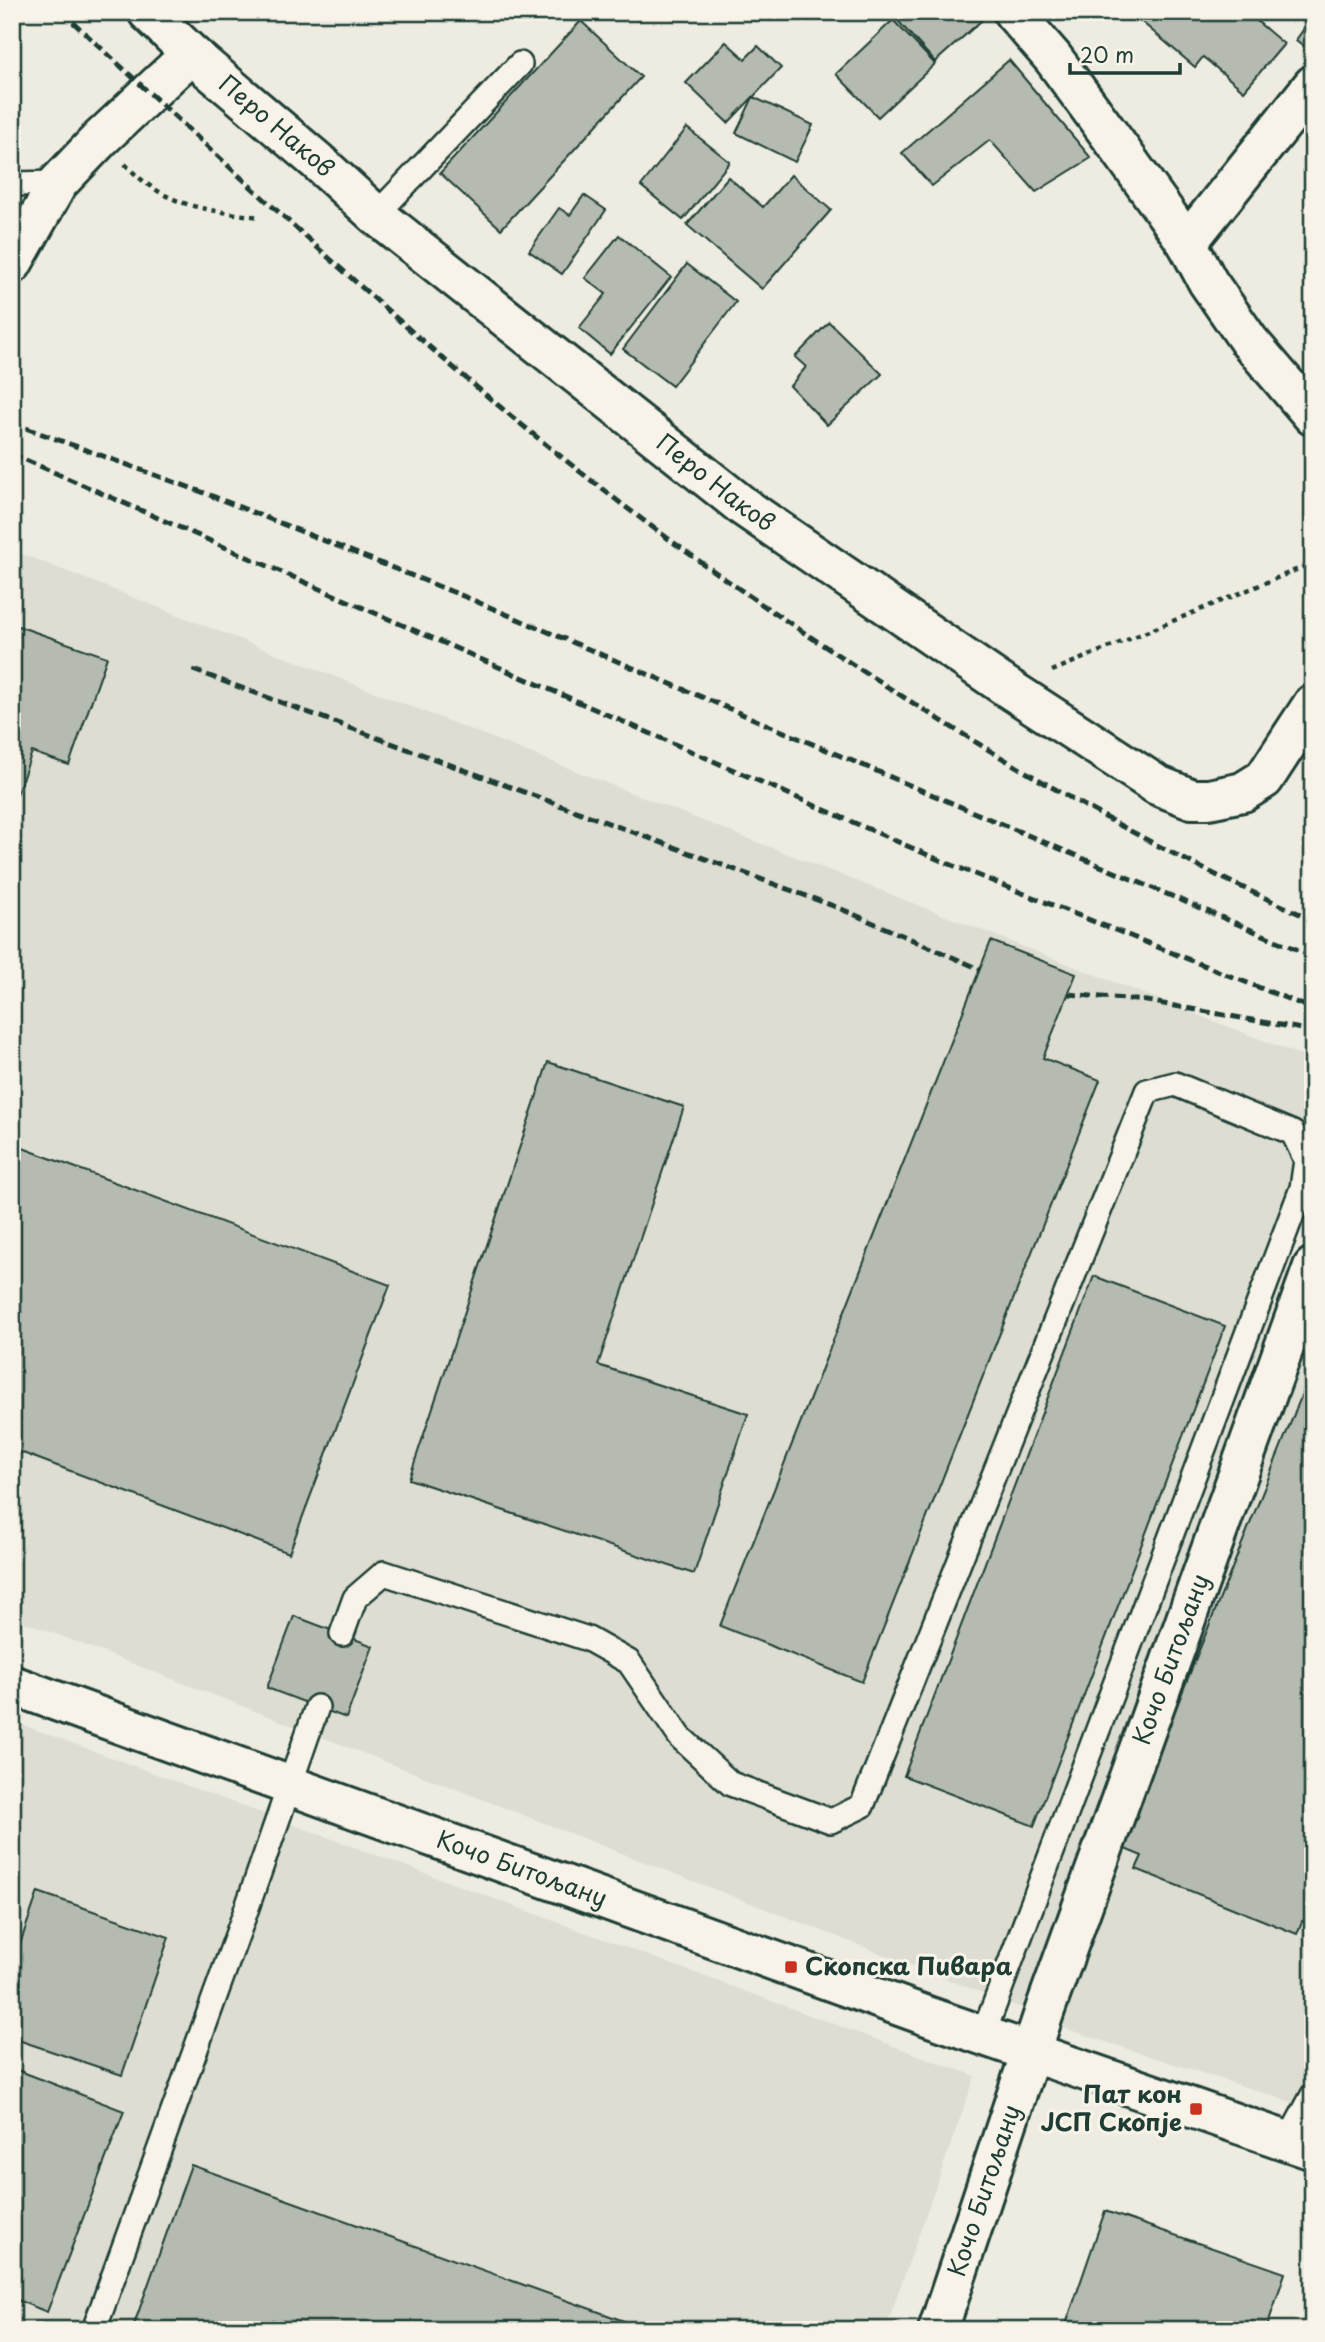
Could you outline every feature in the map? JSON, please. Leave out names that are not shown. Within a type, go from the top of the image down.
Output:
[{"type":"street","name":"Перо Наков","points":[[148,12],[191,54],[376,215],[744,507],[1005,686],[1157,785],[1192,799],[1209,799],[1243,792],[1264,779],[1313,704]]},
{"type":"street","points":[[1013,12],[1053,58],[1187,243],[1208,282],[1249,341],[1313,416]]},
{"type":"street","points":[[12,264],[58,183],[101,138],[191,54]]},
{"type":"street","points":[[1187,243],[1313,85]]},
{"type":"street","name":"Кочо Битољану","points":[[937,2330],[1045,2007],[1313,1267]]},
{"type":"street","name":"Кочо Битољану","points":[[12,1685],[1031,2053],[1300,2145]]},
{"type":"lane","points":[[376,215],[520,64]]},
{"type":"lane","points":[[12,184],[58,183]]},
{"type":"lane","points":[[342,1634],[355,1598],[384,1573],[435,1588],[588,1639],[629,1662],[680,1737],[731,1784],[831,1821],[862,1806],[1147,1091],[1175,1084],[1293,1133],[1306,1160],[1302,1188],[983,2035]]},
{"type":"lane","points":[[94,2330],[317,1707]]},
{"type":"lane","points":[[1300,2145],[1313,2095]]},
{"type":"path","points":[[101,138],[132,171],[163,196],[206,210],[260,217]]},
{"type":"path","points":[[1005,686],[1046,674],[1313,563]]},
{"type":"shaded area","points":[[12,550],[1313,1060],[1313,1197],[1024,2009],[12,1617]]},
{"type":"shaded area","points":[[1313,1327],[1313,2109],[1057,2026]]},
{"type":"shaded area","points":[[12,1721],[975,2076],[885,2330],[12,2330]]},
{"type":"building","points":[[910,12],[976,12],[982,20],[935,62],[899,22]]},
{"type":"building","points":[[1130,12],[1246,12],[1284,44],[1244,91],[1203,57],[1195,67]]},
{"type":"building","points":[[1313,16],[1313,53],[1296,40]]},
{"type":"building","points":[[893,20],[935,64],[878,117],[836,74]]},
{"type":"building","points":[[581,21],[641,77],[501,229],[440,173]]},
{"type":"building","points":[[726,42],[745,59],[758,46],[781,68],[728,123],[686,83]]},
{"type":"building","points":[[1009,60],[1091,158],[1036,192],[990,140],[932,186],[902,153]]},
{"type":"building","points":[[753,97],[813,125],[795,162],[736,133]]},
{"type":"building","points":[[687,128],[730,162],[683,220],[641,186]]},
{"type":"building","points":[[791,175],[831,210],[762,289],[687,225],[728,177],[763,207]]},
{"type":"building","points":[[584,195],[606,210],[562,274],[529,251],[559,208],[570,215]]},
{"type":"building","points":[[619,235],[671,277],[610,354],[579,328],[606,294],[585,278]]},
{"type":"building","points":[[687,264],[736,302],[672,386],[623,349]]},
{"type":"building","points":[[829,322],[882,374],[827,425],[790,386],[806,367],[795,357]]},
{"type":"building","points":[[12,624],[107,657],[69,765],[32,752],[12,808]]},
{"type":"building","points":[[991,941],[1076,974],[1043,1058],[1100,1080],[862,1682],[720,1626]]},
{"type":"building","points":[[548,1062],[684,1107],[598,1365],[748,1414],[694,1574],[409,1479]]},
{"type":"building","points":[[12,1144],[390,1285],[289,1553],[12,1449]]},
{"type":"building","points":[[1094,1276],[1225,1326],[1034,1826],[904,1776]]},
{"type":"building","points":[[1305,1387],[1312,1391],[1313,1389],[1313,1925],[1302,1921],[1297,1934],[1136,1869],[1142,1856],[1120,1847]]},
{"type":"building","points":[[294,1616],[373,1646],[346,1718],[267,1688]]},
{"type":"building","points":[[38,1892],[169,1937],[122,2075],[12,2038],[12,1967]]},
{"type":"building","points":[[12,2068],[124,2111],[47,2312],[12,2298]]},
{"type":"building","points":[[191,2165],[649,2330],[132,2330]]},
{"type":"building","points":[[1105,2211],[1285,2273],[1266,2330],[1064,2330]]},
{"type":"railway","points":[[62,12],[270,205],[411,331],[556,453],[684,550],[849,662],[1015,766],[1186,860],[1313,920]]},
{"type":"railway","points":[[12,423],[202,492],[468,598],[1313,956]]},
{"type":"railway","points":[[12,454],[937,859],[1313,1009]]},
{"type":"railway","points":[[193,670],[839,908],[980,969]]},
{"type":"railway","points":[[1068,994],[1147,1001],[1313,1031]]},
{"type":"place","name":"Скопска Пивара","points":[[791,1967]]},
{"type":"place","name":"Пат кон ЈСП Скопје","points":[[1196,2109]]}]
